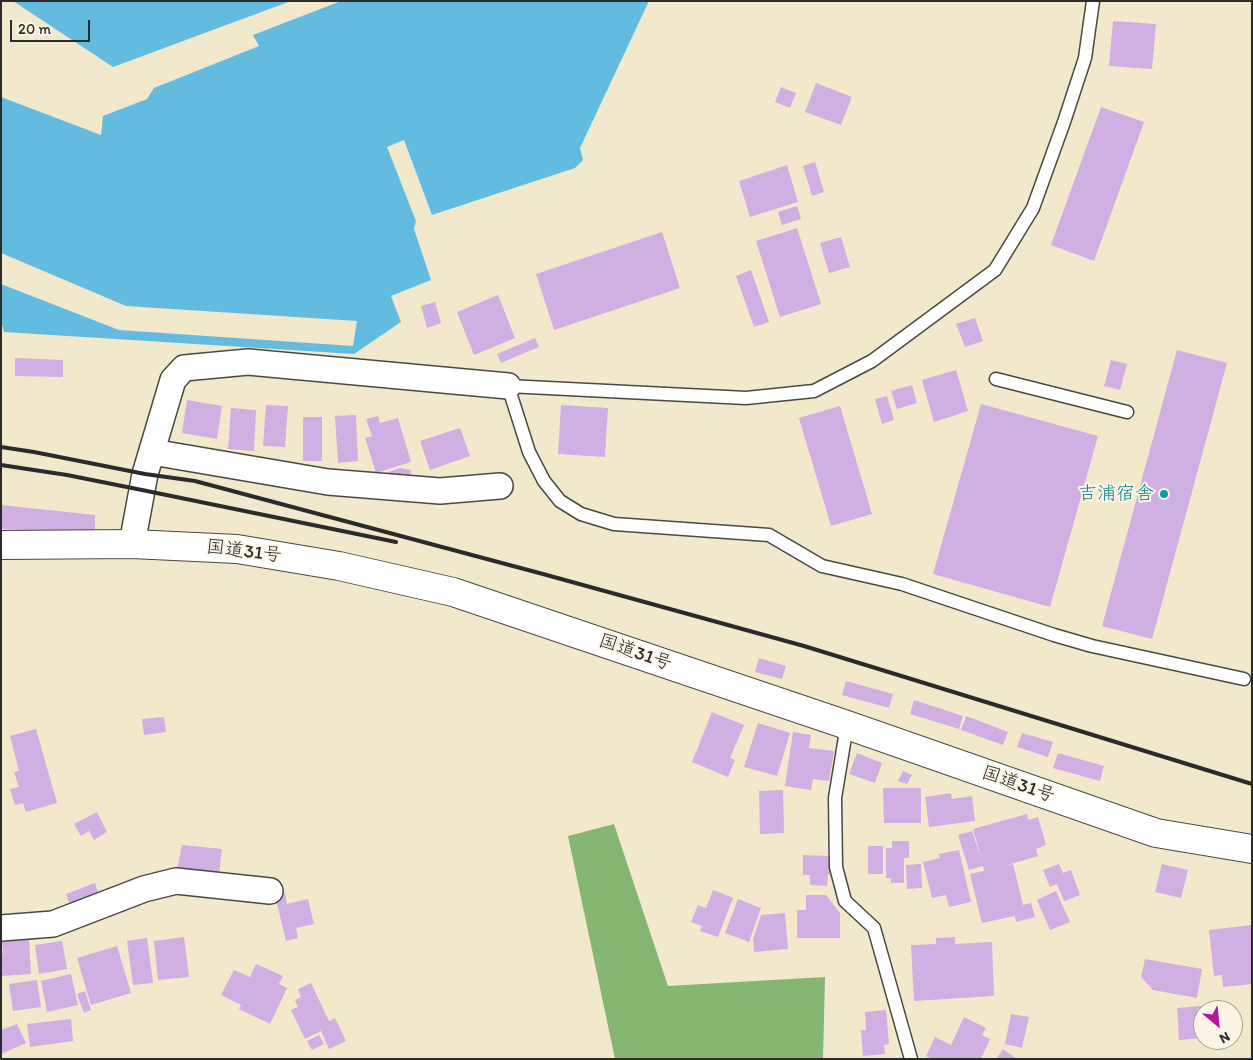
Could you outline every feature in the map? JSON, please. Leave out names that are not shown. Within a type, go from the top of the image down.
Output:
[{"type":"highway","name":"国道31号","points":[[1,545],[132,544],[237,549],[339,566],[453,592],[847,725],[1156,833],[1252,849]]},
{"type":"street","points":[[132,544],[145,474],[173,380],[184,368],[248,362],[508,386]]},
{"type":"street","points":[[152,452],[328,482],[440,492],[500,486]]},
{"type":"street","points":[[1,928],[53,924],[144,889],[176,881],[270,891]]},
{"type":"lane","points":[[1093,1],[1085,58],[1033,208],[995,270],[872,361],[814,391],[746,398],[508,386],[529,452],[544,481],[560,501],[581,514],[614,524],[769,535],[822,566],[902,584],[1092,646],[1244,679]]},
{"type":"lane","points":[[996,379],[1126,412]]},
{"type":"lane","points":[[847,725],[834,798],[836,866],[845,901],[874,928],[911,1059]]},
{"type":"green space","points":[[614,824],[668,986],[825,977],[823,1059],[615,1059],[568,836]]},
{"type":"water","points":[[13,1],[291,1],[113,67]]},
{"type":"water","points":[[341,1],[649,1],[580,148],[583,160],[575,168],[432,215],[404,140],[387,147],[416,221],[414,229],[431,280],[391,296],[401,322],[354,354],[4,332],[1,320],[1,284],[119,330],[353,346],[357,321],[126,306],[1,253],[1,97],[101,135],[103,116],[147,99],[154,88],[259,46],[253,35]]},
{"type":"building","points":[[1113,21],[1156,24],[1152,69],[1109,66]]},
{"type":"building","points":[[816,83],[852,97],[841,125],[805,112]]},
{"type":"building","points":[[781,87],[796,93],[790,108],[775,102]]},
{"type":"building","points":[[1101,107],[1144,122],[1094,261],[1051,245]]},
{"type":"building","points":[[815,162],[824,192],[812,196],[803,166]]},
{"type":"building","points":[[787,165],[798,202],[750,217],[739,181]]},
{"type":"building","points":[[797,206],[801,219],[782,225],[778,212]]},
{"type":"building","points":[[797,228],[821,304],[780,317],[756,241]]},
{"type":"building","points":[[662,232],[680,288],[554,330],[536,274]]},
{"type":"building","points":[[841,237],[850,267],[829,273],[820,243]]},
{"type":"building","points":[[751,270],[769,322],[754,327],[736,276]]},
{"type":"building","points":[[498,295],[515,338],[474,355],[457,312]]},
{"type":"building","points":[[435,302],[441,323],[427,328],[421,306]]},
{"type":"building","points":[[975,318],[983,341],[965,347],[956,324]]},
{"type":"building","points":[[535,338],[539,347],[501,363],[497,354]]},
{"type":"building","name":"吉浦宿舎","points":[[1177,350],[1227,363],[1152,639],[1102,626]]},
{"type":"building","points":[[15,358],[63,360],[63,377],[15,376]]},
{"type":"building","points":[[1111,360],[1127,364],[1120,390],[1104,386]]},
{"type":"building","points":[[956,370],[968,411],[934,422],[922,380]]},
{"type":"building","points":[[912,385],[917,403],[897,409],[891,391]]},
{"type":"building","points":[[887,396],[894,420],[882,424],[875,399]]},
{"type":"building","points":[[187,400],[222,406],[217,439],[182,433]]},
{"type":"building","points":[[981,404],[1098,436],[1050,607],[933,574]]},
{"type":"building","points":[[266,405],[288,406],[285,447],[263,446]]},
{"type":"building","points":[[561,405],[608,408],[605,457],[558,454]]},
{"type":"building","points":[[840,406],[872,514],[831,526],[799,418]]},
{"type":"building","points":[[231,408],[256,410],[254,451],[228,449]]},
{"type":"building","points":[[356,415],[358,461],[338,463],[335,416]]},
{"type":"building","points":[[378,416],[380,423],[398,418],[411,462],[376,473],[365,438],[372,436],[366,419]]},
{"type":"building","points":[[303,417],[322,417],[322,461],[303,461]]},
{"type":"building","points":[[460,428],[470,456],[430,470],[420,441]]},
{"type":"building","points":[[400,468],[411,470],[410,478],[383,474]]},
{"type":"building","points":[[1,505],[95,515],[95,533],[1,529]]},
{"type":"building","points":[[759,658],[786,666],[782,679],[755,672]]},
{"type":"building","points":[[846,681],[893,694],[889,708],[842,695]]},
{"type":"building","points":[[914,700],[963,716],[959,729],[910,714]]},
{"type":"building","points":[[712,712],[744,725],[730,758],[735,760],[728,777],[692,762]]},
{"type":"building","points":[[966,716],[1008,732],[1003,745],[961,730]]},
{"type":"building","points":[[164,717],[166,732],[144,735],[142,719]]},
{"type":"building","points":[[758,723],[790,733],[777,776],[744,767]]},
{"type":"building","points":[[36,729],[57,803],[26,812],[23,803],[15,805],[10,789],[19,787],[14,772],[19,771],[10,736]]},
{"type":"building","points":[[793,732],[811,735],[809,748],[834,751],[829,781],[813,779],[811,790],[785,786]]},
{"type":"building","points":[[1022,733],[1053,742],[1048,757],[1017,747]]},
{"type":"building","points":[[857,753],[882,763],[875,783],[849,774]]},
{"type":"building","points":[[1058,753],[1104,766],[1100,781],[1053,768]]},
{"type":"building","points":[[903,771],[912,775],[907,784],[898,781]]},
{"type":"building","points":[[883,788],[921,788],[921,823],[884,823]]},
{"type":"building","points":[[783,790],[784,833],[760,834],[759,791]]},
{"type":"building","points":[[951,793],[952,799],[972,796],[975,821],[929,827],[925,797]]},
{"type":"building","points":[[97,812],[107,832],[94,840],[89,831],[81,836],[74,824]]},
{"type":"building","points":[[1027,814],[1028,820],[1038,817],[1046,845],[1036,849],[1038,856],[1004,866],[1013,864],[1023,905],[1031,903],[1035,917],[1016,922],[1015,916],[982,923],[970,874],[984,871],[983,866],[969,870],[958,835],[972,831],[981,858],[973,829]]},
{"type":"building","points":[[892,841],[909,841],[909,858],[904,858],[904,883],[891,883],[891,878],[886,878],[886,848],[892,848]]},
{"type":"building","points":[[182,845],[222,849],[219,874],[177,870]]},
{"type":"building","points":[[868,846],[883,846],[883,874],[868,874]]},
{"type":"building","points":[[959,850],[971,902],[949,907],[946,895],[932,898],[923,862],[940,858],[939,854]]},
{"type":"building","points":[[803,855],[831,856],[831,875],[828,874],[827,886],[810,885],[810,875],[803,875]]},
{"type":"building","points":[[921,864],[922,888],[907,889],[906,865]]},
{"type":"building","points":[[1059,864],[1063,873],[1071,870],[1080,895],[1064,901],[1057,884],[1050,887],[1043,870]]},
{"type":"building","points":[[1162,864],[1188,870],[1181,898],[1155,892]]},
{"type":"building","points":[[95,883],[100,898],[71,908],[66,894]]},
{"type":"building","points":[[713,890],[733,898],[718,937],[700,931],[702,926],[691,922],[698,905],[706,908]]},
{"type":"building","points":[[1056,891],[1070,922],[1050,930],[1037,900]]},
{"type":"building","points":[[285,893],[287,904],[308,899],[314,924],[296,928],[298,938],[286,941],[275,895]]},
{"type":"building","points":[[806,895],[826,895],[840,913],[840,938],[797,938],[797,910],[806,910]]},
{"type":"building","points":[[738,899],[761,908],[749,942],[725,933]]},
{"type":"building","points":[[785,913],[788,949],[754,952],[753,939],[761,915]]},
{"type":"building","points":[[1252,925],[1252,984],[1223,987],[1222,975],[1214,976],[1209,930]]},
{"type":"building","points":[[184,937],[189,977],[158,980],[154,941]]},
{"type":"building","points":[[955,937],[955,944],[992,942],[994,996],[914,1001],[911,945],[936,944],[936,938]]},
{"type":"building","points":[[147,938],[153,983],[133,985],[127,941]]},
{"type":"building","points":[[29,939],[31,974],[1,976],[2,940]]},
{"type":"building","points":[[62,941],[67,969],[39,974],[35,945]]},
{"type":"building","points":[[117,946],[131,993],[91,1005],[77,958]]},
{"type":"building","points":[[1145,959],[1202,969],[1197,998],[1153,990],[1141,977]]},
{"type":"building","points":[[256,964],[283,976],[279,984],[287,988],[270,1024],[239,1009],[241,1005],[221,995],[234,970],[250,977]]},
{"type":"building","points":[[71,974],[78,1005],[47,1012],[41,981]]},
{"type":"building","points":[[37,980],[41,1007],[13,1011],[9,984]]},
{"type":"building","points":[[311,983],[329,1021],[335,1018],[346,1041],[329,1049],[321,1031],[305,1039],[291,1010],[298,1007],[295,1000],[301,997],[298,989]]},
{"type":"building","points":[[85,991],[91,1010],[84,1013],[77,994]]},
{"type":"building","points":[[1193,1007],[1193,1039],[1179,1040],[1177,1008]]},
{"type":"building","points":[[886,1010],[889,1044],[884,1045],[885,1054],[863,1056],[861,1030],[866,1030],[865,1012]]},
{"type":"building","points":[[1011,1014],[1029,1017],[1022,1048],[1005,1044]]},
{"type":"building","points":[[964,1017],[986,1028],[982,1035],[990,1039],[981,1059],[932,1059],[926,1056],[935,1037],[951,1045]]},
{"type":"building","points":[[71,1019],[73,1041],[30,1047],[27,1024]]},
{"type":"building","points":[[17,1024],[26,1043],[1,1054],[1,1030]]},
{"type":"building","points":[[319,1035],[324,1044],[312,1050],[307,1041]]},
{"type":"building","points":[[1003,1049],[1017,1059],[996,1059]]},
{"type":"railway","points":[[1,447],[145,474],[195,481],[543,574],[804,646],[1252,784]]},
{"type":"railway","points":[[1,465],[67,475],[396,542]]},
{"type":"place","name":"吉浦宿舎","points":[[1164,494]]}]
